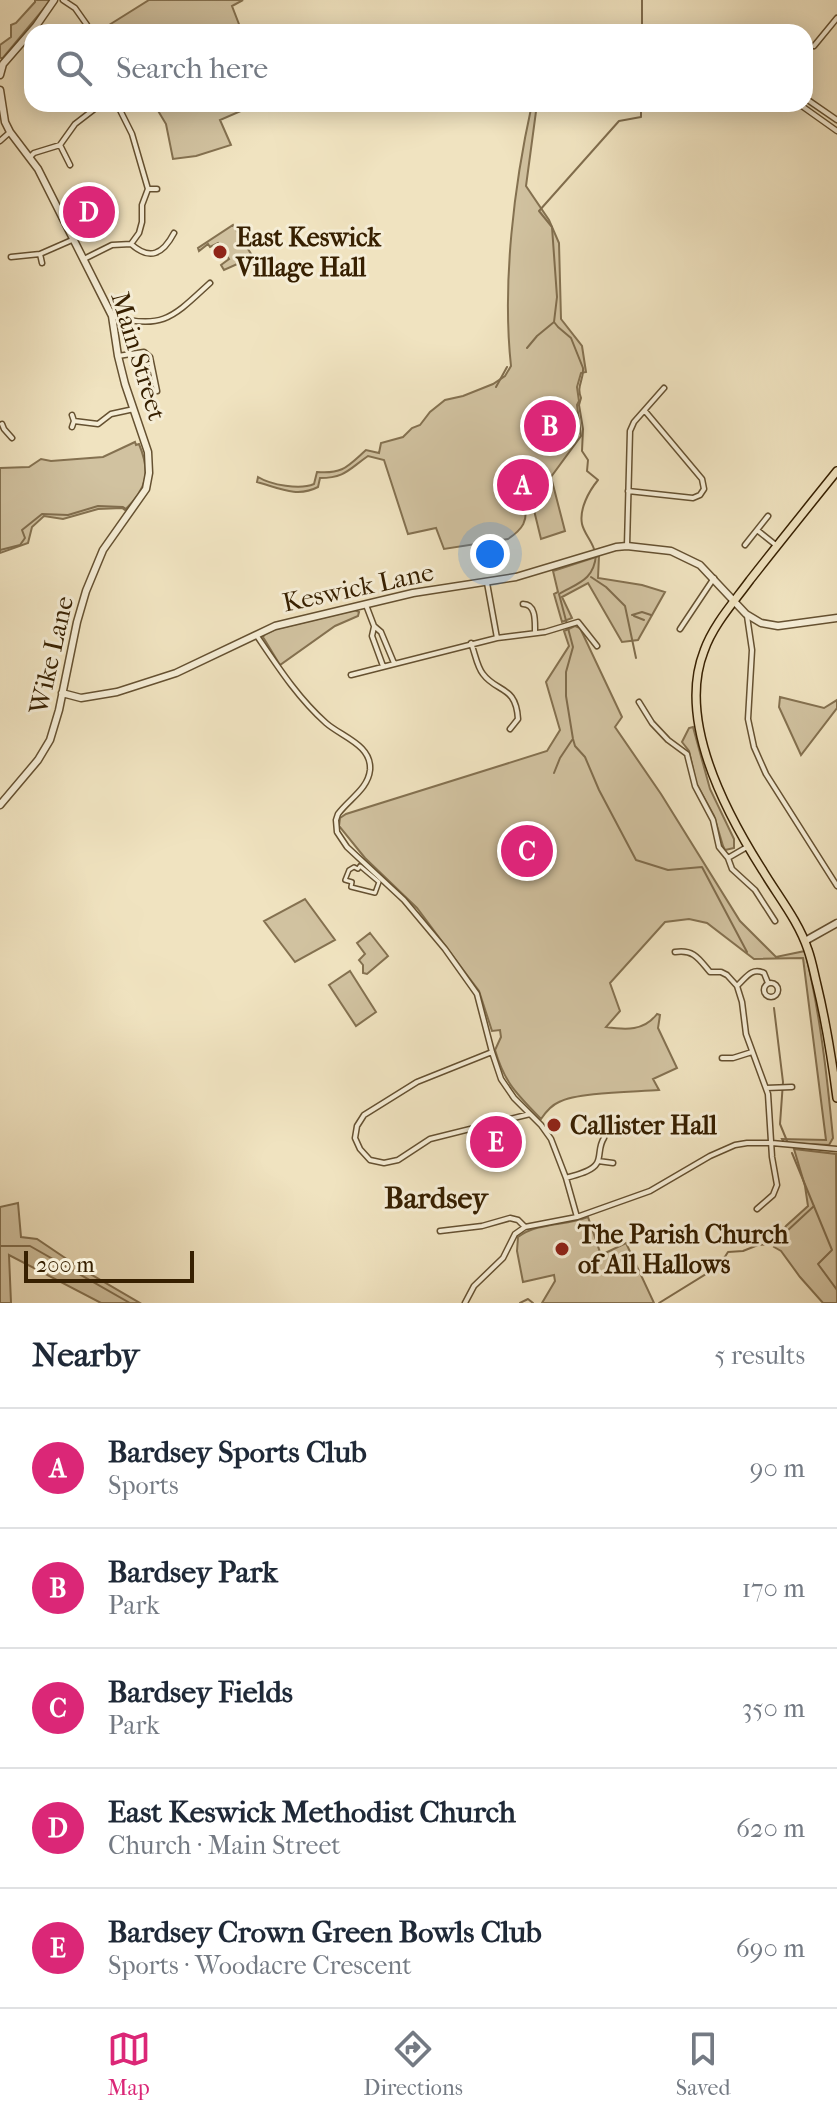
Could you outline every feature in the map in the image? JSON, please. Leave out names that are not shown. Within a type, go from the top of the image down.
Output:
[{"type":"main road","points":[[837,471],[735,600],[705,647],[699,664],[695,698],[700,733],[717,783],[747,847],[809,950],[823,1009],[837,1098]]},
{"type":"street","points":[[37,24],[54,0]]},
{"type":"street","points":[[63,0],[75,8],[86,24]]},
{"type":"street","points":[[814,46],[837,18]]},
{"type":"street","points":[[0,75],[1,63],[24,39]]},
{"type":"street","name":"Main Street","points":[[0,90],[3,113],[10,132],[38,169],[112,316],[118,356],[149,465],[146,489],[130,512]]},
{"type":"street","points":[[813,104],[837,120]]},
{"type":"street","points":[[30,157],[60,145],[75,124],[91,112]]},
{"type":"street","points":[[121,112],[132,134],[148,189],[142,205],[139,233],[131,244]]},
{"type":"street","points":[[810,112],[837,131]]},
{"type":"street","points":[[0,141],[10,132]]},
{"type":"street","points":[[60,145],[70,165]]},
{"type":"street","points":[[148,189],[157,189]]},
{"type":"street","points":[[84,259],[112,245],[131,244],[148,254],[158,253],[174,233]]},
{"type":"street","points":[[11,257],[40,254],[75,239]]},
{"type":"street","points":[[40,254],[42,263]]},
{"type":"street","points":[[112,316],[129,321],[156,322],[178,311],[210,283]]},
{"type":"street","points":[[148,356],[155,350]]},
{"type":"street","points":[[118,356],[144,352],[148,356],[157,391]]},
{"type":"street","points":[[627,546],[630,431],[664,388]]},
{"type":"street","points":[[73,421],[98,424],[111,414],[134,409]]},
{"type":"street","points":[[628,491],[693,498],[704,489],[702,479],[645,411]]},
{"type":"street","points":[[2,429],[12,438]]},
{"type":"street","name":"Wike Lane","points":[[0,805],[45,751],[50,740],[86,591],[103,550],[130,512]]},
{"type":"street","points":[[745,545],[768,516]]},
{"type":"street","points":[[757,530],[777,546]]},
{"type":"street","name":"Keswick Lane","points":[[62,693],[77,698],[100,696],[151,682],[210,658],[275,626],[413,593],[527,574],[596,552],[627,546],[671,551],[700,565],[746,614]]},
{"type":"street","points":[[680,629],[714,578]]},
{"type":"street","points":[[487,583],[497,638]]},
{"type":"street","points":[[523,604],[531,607],[535,631]]},
{"type":"street","points":[[366,605],[394,663]]},
{"type":"street","points":[[746,614],[768,625],[837,618]]},
{"type":"street","points":[[746,614],[752,650],[748,719],[754,747],[766,774],[837,886]]},
{"type":"street","points":[[351,675],[471,643],[535,631],[545,632],[571,623],[581,623],[597,646]]},
{"type":"street","points":[[374,626],[372,636],[383,666]]},
{"type":"street","points":[[256,634],[302,700],[367,752],[371,766],[368,781],[338,814],[337,832],[347,847],[404,900],[477,994],[501,1079],[551,1139],[577,1217]]},
{"type":"street","points":[[471,643],[481,672],[507,691],[516,706],[518,719],[510,729]]},
{"type":"street","name":"Keswick Lane","points":[[59,710],[77,698]]},
{"type":"street","points":[[639,702],[652,723],[687,754],[695,786],[713,820],[719,847],[732,869],[755,890],[775,921]]},
{"type":"street","points":[[728,858],[747,847]]},
{"type":"street","points":[[360,866],[379,882],[375,893],[351,887],[352,882],[345,880],[349,870],[360,866]]},
{"type":"street","points":[[805,941],[837,923]]},
{"type":"street","points":[[675,952],[692,953],[710,972],[727,975],[741,995],[746,1034],[769,1101],[777,1188],[757,1209]]},
{"type":"street","points":[[737,986],[748,974],[756,971],[764,973],[768,983]]},
{"type":"street","points":[[492,1052],[417,1082],[364,1115],[357,1126],[355,1138],[360,1149],[370,1160],[384,1163],[398,1160],[430,1139],[530,1114]]},
{"type":"street","points":[[722,1058],[752,1052]]},
{"type":"street","points":[[766,1088],[789,1087]]},
{"type":"street","points":[[566,1178],[594,1167],[604,1138]]},
{"type":"street","points":[[465,1303],[474,1286],[503,1258],[515,1234],[525,1227],[577,1217],[659,1186],[724,1148],[747,1143],[772,1143],[837,1149]]},
{"type":"street","points":[[598,1161],[613,1163]]},
{"type":"street","points":[[440,1231],[482,1226],[510,1218],[518,1220],[525,1227]]},
{"type":"shaded area","points":[[51,0],[31,24],[24,24],[24,33],[2,59],[0,45],[11,37],[11,25],[35,2]]},
{"type":"shaded area","points":[[149,0],[243,0],[232,6],[239,24],[111,24]]},
{"type":"shaded area","points":[[159,112],[238,112],[220,120],[231,145],[196,156],[173,159],[166,124]]},
{"type":"shaded area","points":[[530,112],[536,112],[526,186],[549,220],[559,243],[561,319],[582,346],[586,372],[581,373],[577,387],[581,436],[551,477],[565,531],[541,539],[532,502],[525,504],[523,524],[508,539],[444,549],[436,528],[408,534],[384,460],[368,456],[341,474],[320,478],[318,487],[303,492],[257,482],[258,477],[286,486],[314,484],[317,472],[344,468],[366,450],[379,453],[381,443],[403,437],[445,400],[493,384],[505,376],[511,366],[509,268],[520,167]]},
{"type":"shaded area","points":[[233,225],[253,257],[224,270],[221,265],[229,259],[218,243],[210,247],[208,244],[199,251],[198,248]]},
{"type":"shaded area","points":[[135,442],[143,454],[145,480],[125,510],[98,509],[63,519],[44,516],[32,527],[28,543],[0,553],[0,468],[29,467],[41,459],[103,457]]},
{"type":"shaded area","points":[[599,556],[598,578],[665,592],[638,640],[622,642],[588,583],[562,597],[572,618],[562,622],[554,594],[558,592],[553,571]]},
{"type":"shaded area","points":[[355,610],[359,612],[358,616],[335,626],[280,665],[263,637],[276,629]]},
{"type":"shaded area","points":[[575,626],[580,628],[622,717],[615,727],[740,921],[776,957],[805,951],[825,1067],[833,1138],[829,1145],[784,1143],[782,1139],[826,1140],[803,958],[754,959],[707,923],[689,919],[665,922],[610,983],[620,1011],[606,1027],[634,1028],[660,1015],[658,1028],[677,1068],[653,1079],[659,1090],[593,1094],[568,1099],[554,1105],[541,1119],[503,1072],[495,1050],[501,1037],[500,1030],[492,1031],[479,991],[417,908],[365,858],[339,826],[340,818],[346,814],[547,751],[560,730],[546,682],[569,646],[564,631]]},
{"type":"shaded area","points":[[780,697],[824,708],[837,700],[837,708],[801,755],[779,707]]},
{"type":"shaded area","points":[[693,727],[710,789],[734,839],[734,848],[725,850],[723,846],[714,816],[696,783],[689,751],[682,742],[689,728]]},
{"type":"shaded area","points":[[305,899],[335,940],[295,962],[264,921]]},
{"type":"shaded area","points":[[370,933],[388,956],[367,974],[363,973],[359,960],[365,954],[357,943]]},
{"type":"shaded area","points":[[350,971],[376,1012],[356,1026],[329,985]]},
{"type":"shaded area","points":[[508,1127],[513,1149],[483,1156],[478,1134]]},
{"type":"shaded area","points":[[794,1149],[836,1154],[837,1303],[823,1303],[781,1251],[774,1247],[786,1226],[808,1206]]},
{"type":"shaded area","points":[[18,1203],[21,1237],[37,1239],[140,1303],[101,1303],[9,1255],[11,1303],[0,1303],[0,1207]]},
{"type":"shaded area","points":[[588,1217],[601,1255],[626,1243],[654,1303],[542,1303],[555,1281],[554,1275],[523,1282],[517,1251],[518,1237],[543,1226]]},
{"type":"waterway","points":[[642,0],[642,24]]},
{"type":"waterway","points":[[527,348],[554,322],[557,297],[552,227],[539,211],[619,121],[641,117],[641,112]]},
{"type":"waterway","points":[[554,322],[571,338],[583,368],[579,405],[583,429],[582,451],[588,460],[587,471],[598,480],[586,500],[581,518],[594,549]]},
{"type":"waterway","points":[[496,387],[507,367]]},
{"type":"waterway","points":[[0,550],[20,545],[25,538],[22,530],[42,514],[68,515],[98,506],[126,509]]},
{"type":"waterway","points":[[596,555],[588,575],[559,594],[573,647],[566,672],[566,696],[575,746],[585,757],[636,860],[668,870],[702,867],[747,952]]},
{"type":"waterway","points":[[591,577],[625,606],[636,658]]},
{"type":"waterway","points":[[632,615],[642,612],[651,615]]},
{"type":"waterway","points":[[634,616],[644,620]]},
{"type":"waterway","points":[[554,773],[572,740]]},
{"type":"waterway","points":[[774,1008],[783,1082],[780,1124],[787,1141]]},
{"type":"waterway","points":[[792,1153],[832,1250],[818,1264],[837,1290]]},
{"type":"waterway","points":[[659,1303],[719,1266],[728,1252],[773,1244],[814,1206]]},
{"type":"waterway","points":[[0,1246],[30,1246],[130,1303]]},
{"type":"waterway","points":[[520,1303],[528,1299],[533,1303]]},
{"type":"place","name":"East Keswick Methodist Church","points":[[89,212]]},
{"type":"place","name":"East Keswick Village Hall","points":[[220,252]]},
{"type":"place","name":"Bardsey Park","points":[[550,426]]},
{"type":"place","name":"Bardsey Sports Club","points":[[523,485]]},
{"type":"place","name":"Bardsey Fields","points":[[527,851]]},
{"type":"place","name":"Callister Hall","points":[[554,1125]]},
{"type":"place","name":"Bardsey Crown Green Bowls Club","points":[[496,1142]]},
{"type":"place","name":"The Parish Church of All Hallows","points":[[562,1249]]},
{"type":"district","name":"Bardsey","points":[[436,1198]]}]
